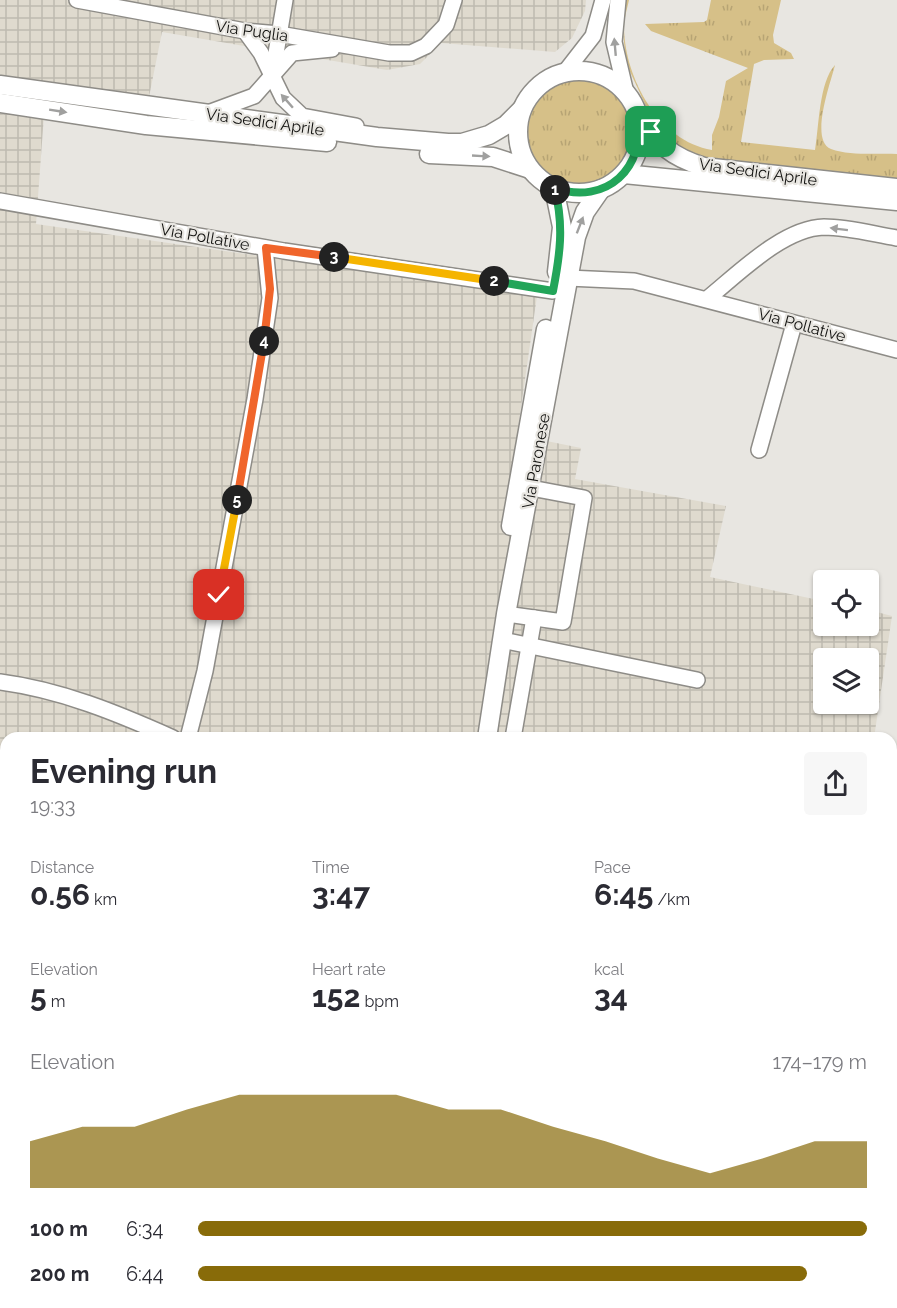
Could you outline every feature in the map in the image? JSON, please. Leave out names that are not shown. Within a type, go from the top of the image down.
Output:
[{"type":"main road","name":"Via Sedici Aprile","points":[[0,85],[377,137],[462,143],[489,135],[506,125],[522,109],[539,85],[565,72],[586,70],[604,76],[626,93],[638,115],[664,149],[684,161],[704,167],[897,188]]},
{"type":"main road","name":"Via Sedici Aprile","points":[[0,102],[146,125],[447,156],[493,157],[530,169],[554,188],[572,193],[601,189],[624,174],[639,146],[638,115]]},
{"type":"main road","name":"Via Sedici Aprile","points":[[522,109],[518,132],[519,146],[530,169]]},
{"type":"main road","name":"Via Sedici Aprile","points":[[624,174],[897,201]]},
{"type":"main road","name":"Via Paronese","points":[[476,732],[562,239],[560,213],[554,188]]},
{"type":"main road","name":"Via Paronese","points":[[488,732],[506,614],[579,225],[601,189]]},
{"type":"street","name":"Via Puglia","points":[[77,0],[114,4],[245,31],[279,34],[389,53],[411,53],[426,46],[446,25],[454,0]]},
{"type":"street","points":[[272,77],[285,0]]},
{"type":"street","points":[[565,72],[593,36],[603,0]]},
{"type":"street","points":[[618,0],[614,42],[626,93]]},
{"type":"street","points":[[245,31],[261,53],[283,98],[302,116],[359,127],[377,137]]},
{"type":"street","points":[[204,114],[254,96],[292,53],[353,47]]},
{"type":"street","name":"Via Pollative","points":[[0,201],[266,248],[553,291]]},
{"type":"street","points":[[707,299],[776,245],[803,231],[824,227],[897,238]]},
{"type":"street","points":[[190,732],[205,672],[255,399],[270,298],[266,248]]},
{"type":"street","name":"Via Pollative","points":[[568,278],[634,281],[897,350]]},
{"type":"street","points":[[759,450],[794,324]]},
{"type":"street","points":[[506,614],[563,622],[584,498],[531,488]]},
{"type":"street","points":[[514,732],[534,618]]},
{"type":"street","points":[[502,640],[697,680]]},
{"type":"street","points":[[0,682],[70,697],[119,714],[159,732]]},
{"type":"shaded area","points":[[0,0],[586,0],[585,11],[572,38],[555,52],[441,43],[420,64],[387,70],[162,32],[148,102],[46,88],[36,224],[537,296],[517,435],[581,448],[575,479],[726,506],[710,577],[813,599],[813,636],[879,636],[879,613],[892,616],[879,704],[879,648],[813,648],[813,714],[878,714],[875,732],[0,732]]},
{"type":"green space","points":[[626,0],[629,0],[624,25],[626,48],[638,87],[648,105],[676,134],[693,144],[712,150],[712,135],[719,117],[726,81],[748,68],[651,31],[645,24],[704,22],[707,20],[711,0],[781,0],[773,35],[774,43],[791,53],[794,59],[764,60],[754,64],[741,142],[815,150],[820,105],[826,82],[835,65],[823,110],[822,134],[825,144],[831,149],[847,153],[897,154],[897,181],[706,162],[671,143],[651,117],[626,63],[622,21]]},
{"type":"green space","points":[[582,78],[603,82],[620,94],[632,111],[636,132],[632,153],[620,170],[603,182],[582,186],[561,182],[544,170],[532,153],[528,132],[532,111],[544,94],[561,82]]},
{"type":"route","points":[[219,595],[269,309],[270,289],[266,248],[394,265],[553,291],[562,239],[560,213],[554,188],[581,193],[610,185],[624,174],[635,158],[639,146],[638,115],[651,132]]}]
